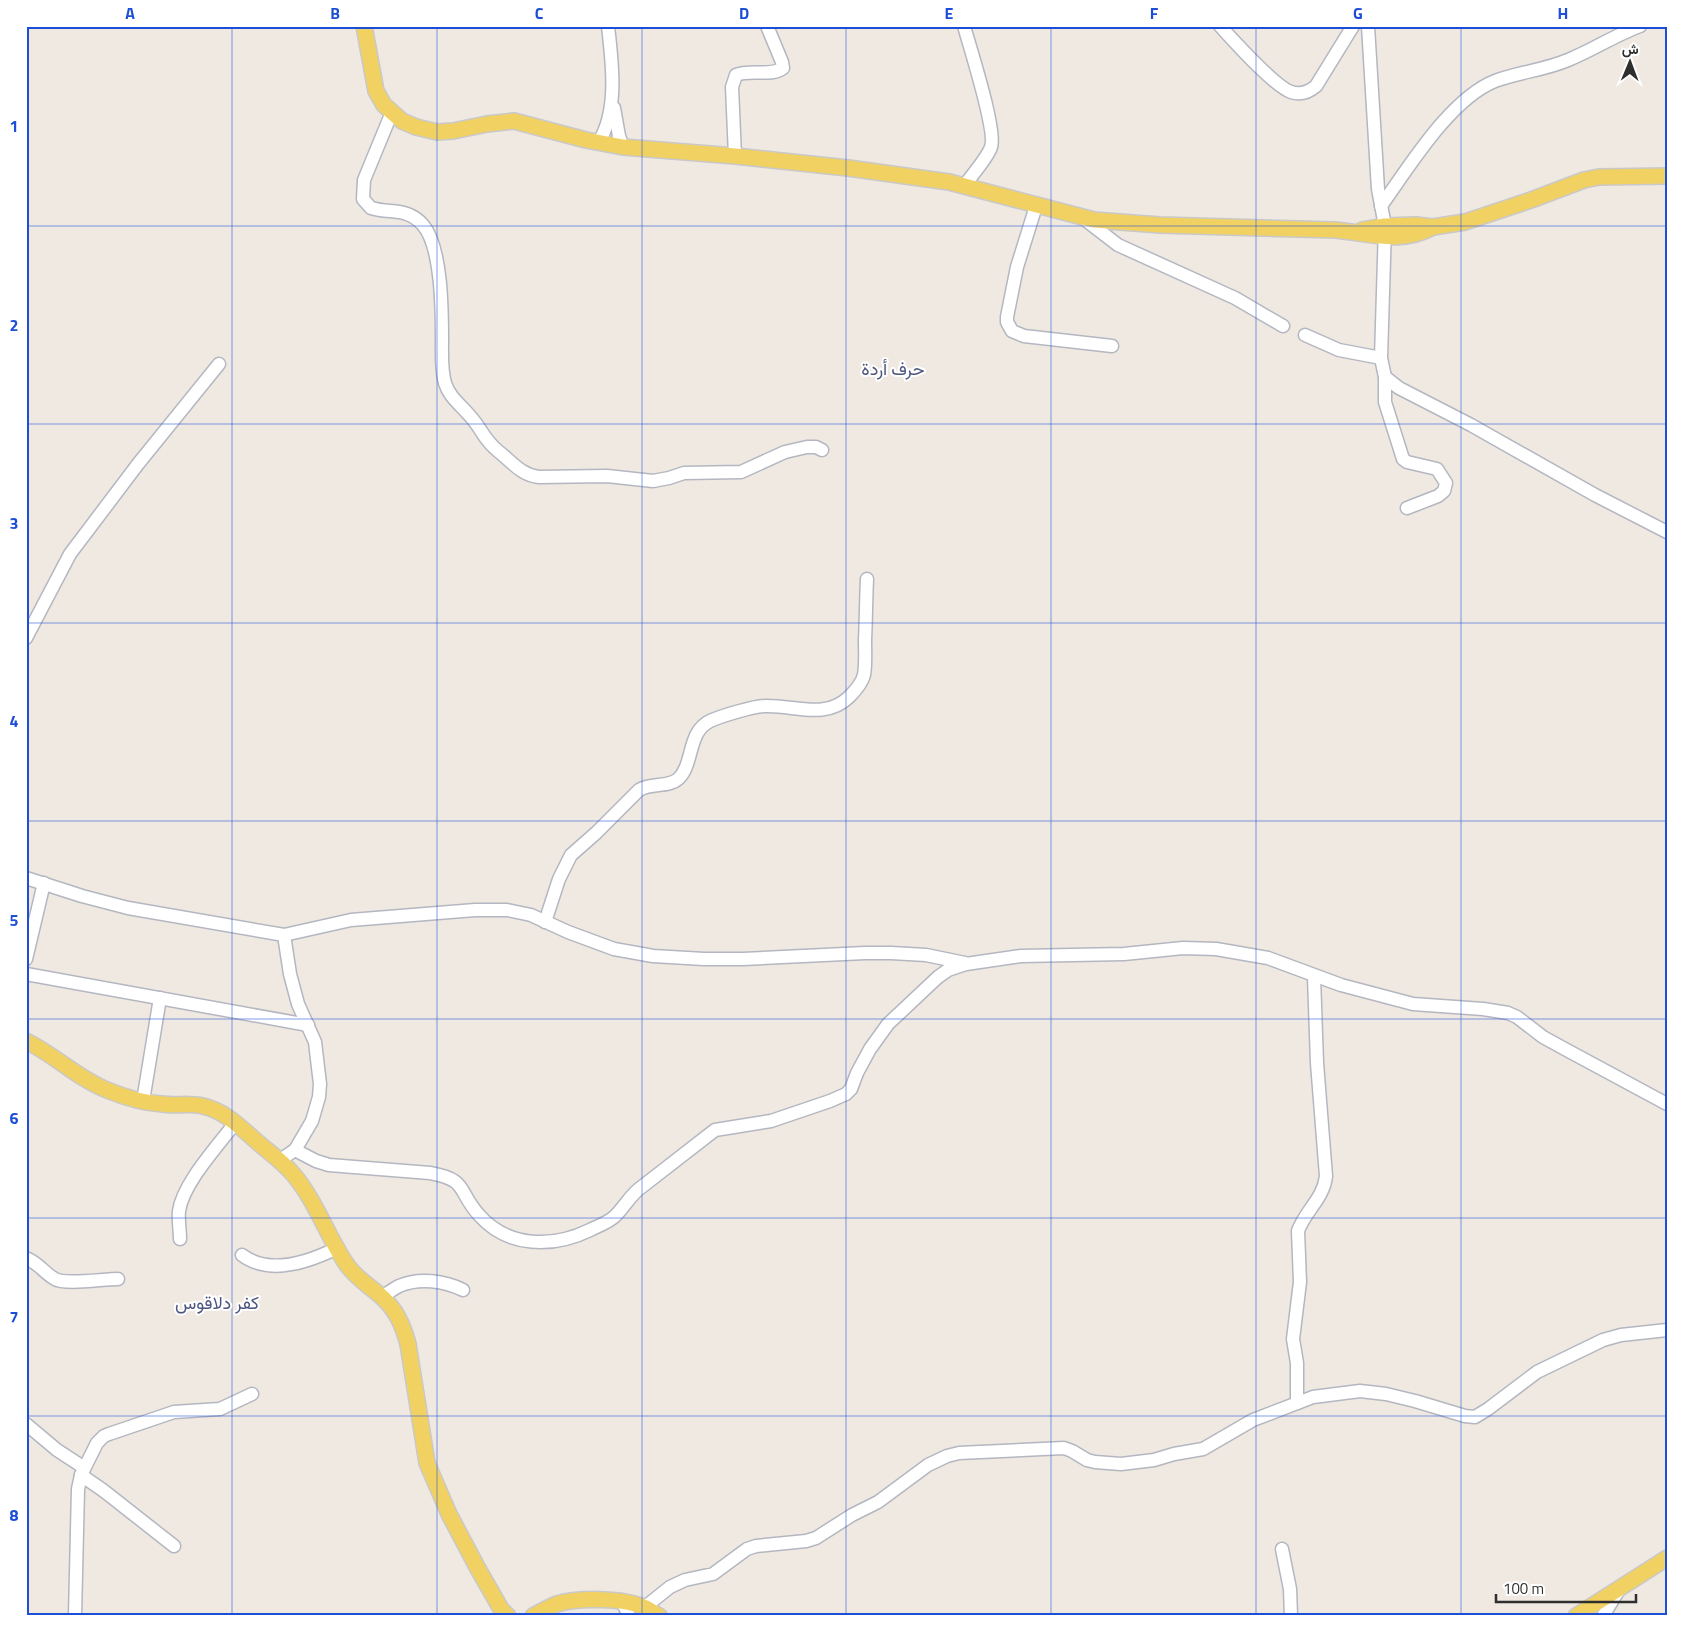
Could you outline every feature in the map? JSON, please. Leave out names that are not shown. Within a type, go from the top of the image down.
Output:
[{"type":"main road","points":[[364,26],[376,91],[384,105],[402,121],[416,127],[436,132],[453,131],[514,121],[598,143],[623,147],[735,156],[876,172],[965,185],[1036,206],[1094,220],[1142,224],[1356,232],[1371,227],[1385,232],[1413,236],[1433,227],[1465,222],[1492,214],[1584,180],[1617,176],[1667,176]]},
{"type":"main road","points":[[26,1041],[96,1085],[121,1095],[161,1104],[201,1106],[223,1114],[280,1160],[302,1185],[349,1268],[359,1279],[382,1297],[397,1315],[403,1326],[408,1344],[427,1463],[458,1532],[501,1609],[508,1616]]},
{"type":"main road","points":[[1576,1616],[1667,1558]]},
{"type":"main road","points":[[533,1616],[558,1604],[596,1601],[626,1609],[645,1607],[659,1616]]},
{"type":"street","points":[[598,143],[605,132],[609,118],[612,88],[608,26]]},
{"type":"street","points":[[735,156],[732,87],[736,75],[744,72],[778,72],[783,68],[767,26]]},
{"type":"street","points":[[964,26],[990,122],[993,140],[990,150],[965,185]]},
{"type":"street","points":[[1220,26],[1270,76],[1290,92],[1298,93],[1311,91],[1316,86],[1353,26]]},
{"type":"street","points":[[1368,26],[1378,189],[1385,232],[1381,358],[1385,377],[1385,402],[1403,459],[1407,462],[1437,469],[1446,483],[1444,491],[1438,496],[1407,508]]},
{"type":"street","points":[[1381,206],[1441,125],[1474,93],[1495,81],[1541,70],[1569,60],[1626,31],[1640,26]]},
{"type":"street","points":[[612,88],[617,126],[623,147]]},
{"type":"street","points":[[392,112],[364,180],[363,199],[371,208],[410,214],[428,231],[439,274],[442,364],[445,383],[454,399],[471,417],[485,439],[517,468],[529,475],[539,477],[606,476],[653,481],[669,478],[684,472],[741,472],[785,452],[807,447],[816,447],[822,450]]},
{"type":"street","points":[[1036,206],[1017,267],[1007,317],[1009,327],[1016,334],[1024,336],[1112,346]]},
{"type":"street","points":[[1083,218],[1118,245],[1235,298],[1283,326]]},
{"type":"street","points":[[1305,335],[1339,350],[1381,358]]},
{"type":"street","points":[[26,638],[70,554],[138,464],[220,364]]},
{"type":"street","points":[[1385,377],[1399,388],[1667,532]]},
{"type":"street","points":[[545,922],[559,879],[570,855],[596,833],[638,790],[645,786],[676,781],[684,769],[698,731],[703,725],[718,718],[765,706],[817,711],[827,709],[843,702],[852,694],[864,676],[867,579]]},
{"type":"street","points":[[26,878],[128,908],[284,936],[344,921],[475,910],[507,910],[531,915],[614,950],[653,956],[743,960],[891,953],[926,955],[966,964]]},
{"type":"street","points":[[26,959],[44,883]]},
{"type":"street","points":[[280,1160],[295,1150],[312,1121],[319,1097],[320,1084],[314,1042],[296,997],[284,936]]},
{"type":"street","points":[[295,1150],[316,1161],[329,1165],[414,1172],[446,1177],[458,1184],[472,1208],[488,1225],[522,1241],[555,1242],[584,1233],[613,1217],[639,1189],[715,1130],[771,1121],[846,1094],[851,1089],[870,1048],[888,1024],[948,970],[966,964],[1021,956],[1124,954],[1197,948],[1216,949],[1268,958],[1314,977],[1413,1004],[1483,1009],[1508,1013],[1517,1017],[1543,1037],[1562,1048],[1667,1104]]},
{"type":"street","points":[[26,974],[308,1025]]},
{"type":"street","points":[[1297,1403],[1297,1363],[1293,1338],[1299,1291],[1298,1231],[1323,1191],[1326,1176],[1317,1063],[1314,977]]},
{"type":"street","points":[[142,1101],[160,998]]},
{"type":"street","points":[[180,1239],[179,1212],[185,1194],[203,1165],[235,1123]]},
{"type":"street","points":[[242,1255],[249,1260],[259,1263],[294,1264],[316,1258],[337,1248]]},
{"type":"street","points":[[26,1258],[42,1267],[51,1276],[63,1283],[118,1279]]},
{"type":"street","points":[[382,1297],[398,1286],[418,1282],[447,1283],[463,1290]]},
{"type":"street","points":[[645,1607],[670,1587],[685,1580],[713,1574],[747,1549],[756,1546],[806,1541],[816,1538],[852,1515],[878,1502],[928,1464],[947,1456],[1064,1448],[1095,1462],[1121,1464],[1154,1460],[1202,1449],[1253,1420],[1297,1403],[1325,1394],[1360,1391],[1370,1391],[1415,1400],[1465,1416],[1475,1417],[1537,1372],[1576,1352],[1603,1340],[1621,1335],[1667,1330]]},
{"type":"street","points":[[75,1616],[77,1508],[82,1471],[97,1443],[104,1436],[174,1412],[220,1409],[252,1394]]},
{"type":"street","points":[[26,1424],[104,1491],[174,1546]]},
{"type":"street","points":[[1282,1549],[1290,1589],[1291,1616]]},
{"type":"street","points":[[1602,1616],[1620,1588]]},
{"type":"district","name":"حرف أردة","points":[[893,369]]},
{"type":"district","name":"كفر دلاقوس","points":[[217,1303]]}]
